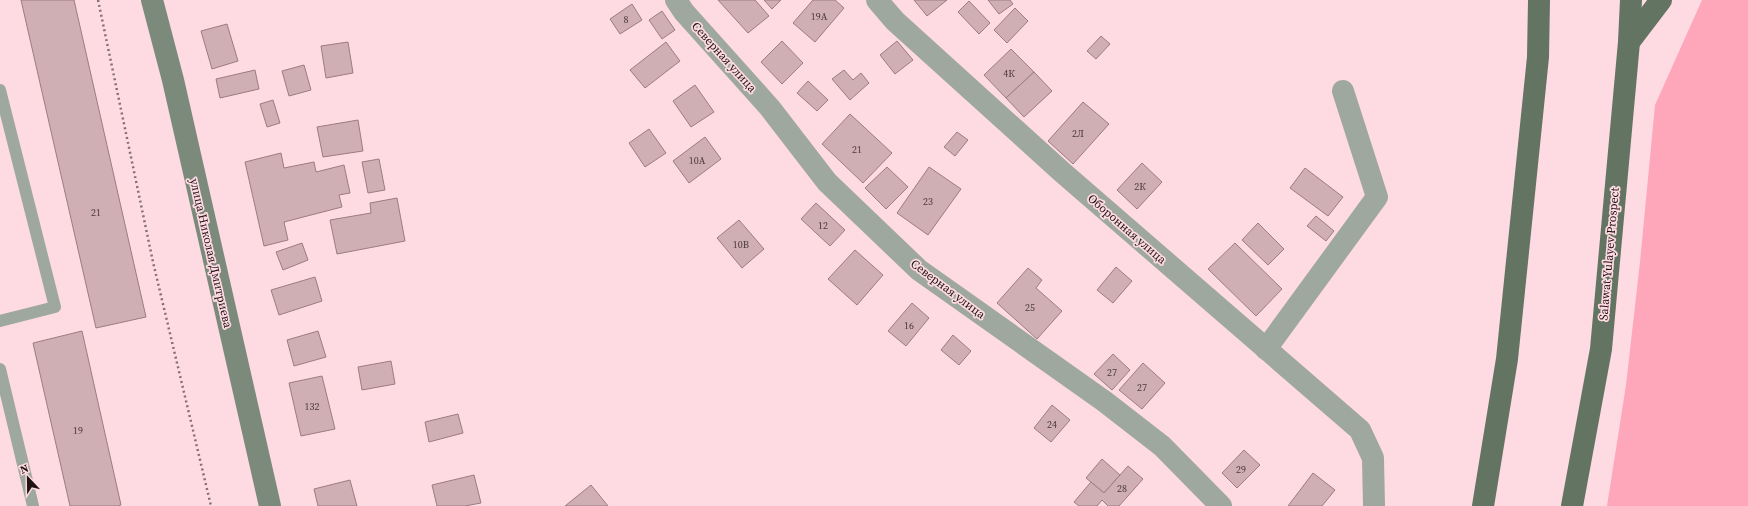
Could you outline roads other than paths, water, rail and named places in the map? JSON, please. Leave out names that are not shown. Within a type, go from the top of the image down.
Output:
[{"type":"main road","points":[[1483,506],[1507,359],[1538,57],[1539,0]]},
{"type":"main road","name":"Salawat Yulayev Prospect","points":[[1572,506],[1601,349],[1629,42],[1631,0]]},
{"type":"main road","points":[[1629,42],[1661,0]]},
{"type":"street","name":"улица Николая Дмитриева","points":[[152,0],[173,80],[270,506]]},
{"type":"street","name":"Северная улица","points":[[676,0],[684,12],[770,108],[827,182],[919,270],[1104,401],[1162,446],[1221,506]]},
{"type":"street","name":"Оборонная улица","points":[[877,0],[895,20],[1062,172],[1360,430],[1374,458],[1374,506]]},
{"type":"street","points":[[1266,349],[1377,197],[1342,91]]},
{"type":"lane","points":[[0,90],[55,307],[0,321]]},
{"type":"lane","points":[[0,369],[33,506]]}]
